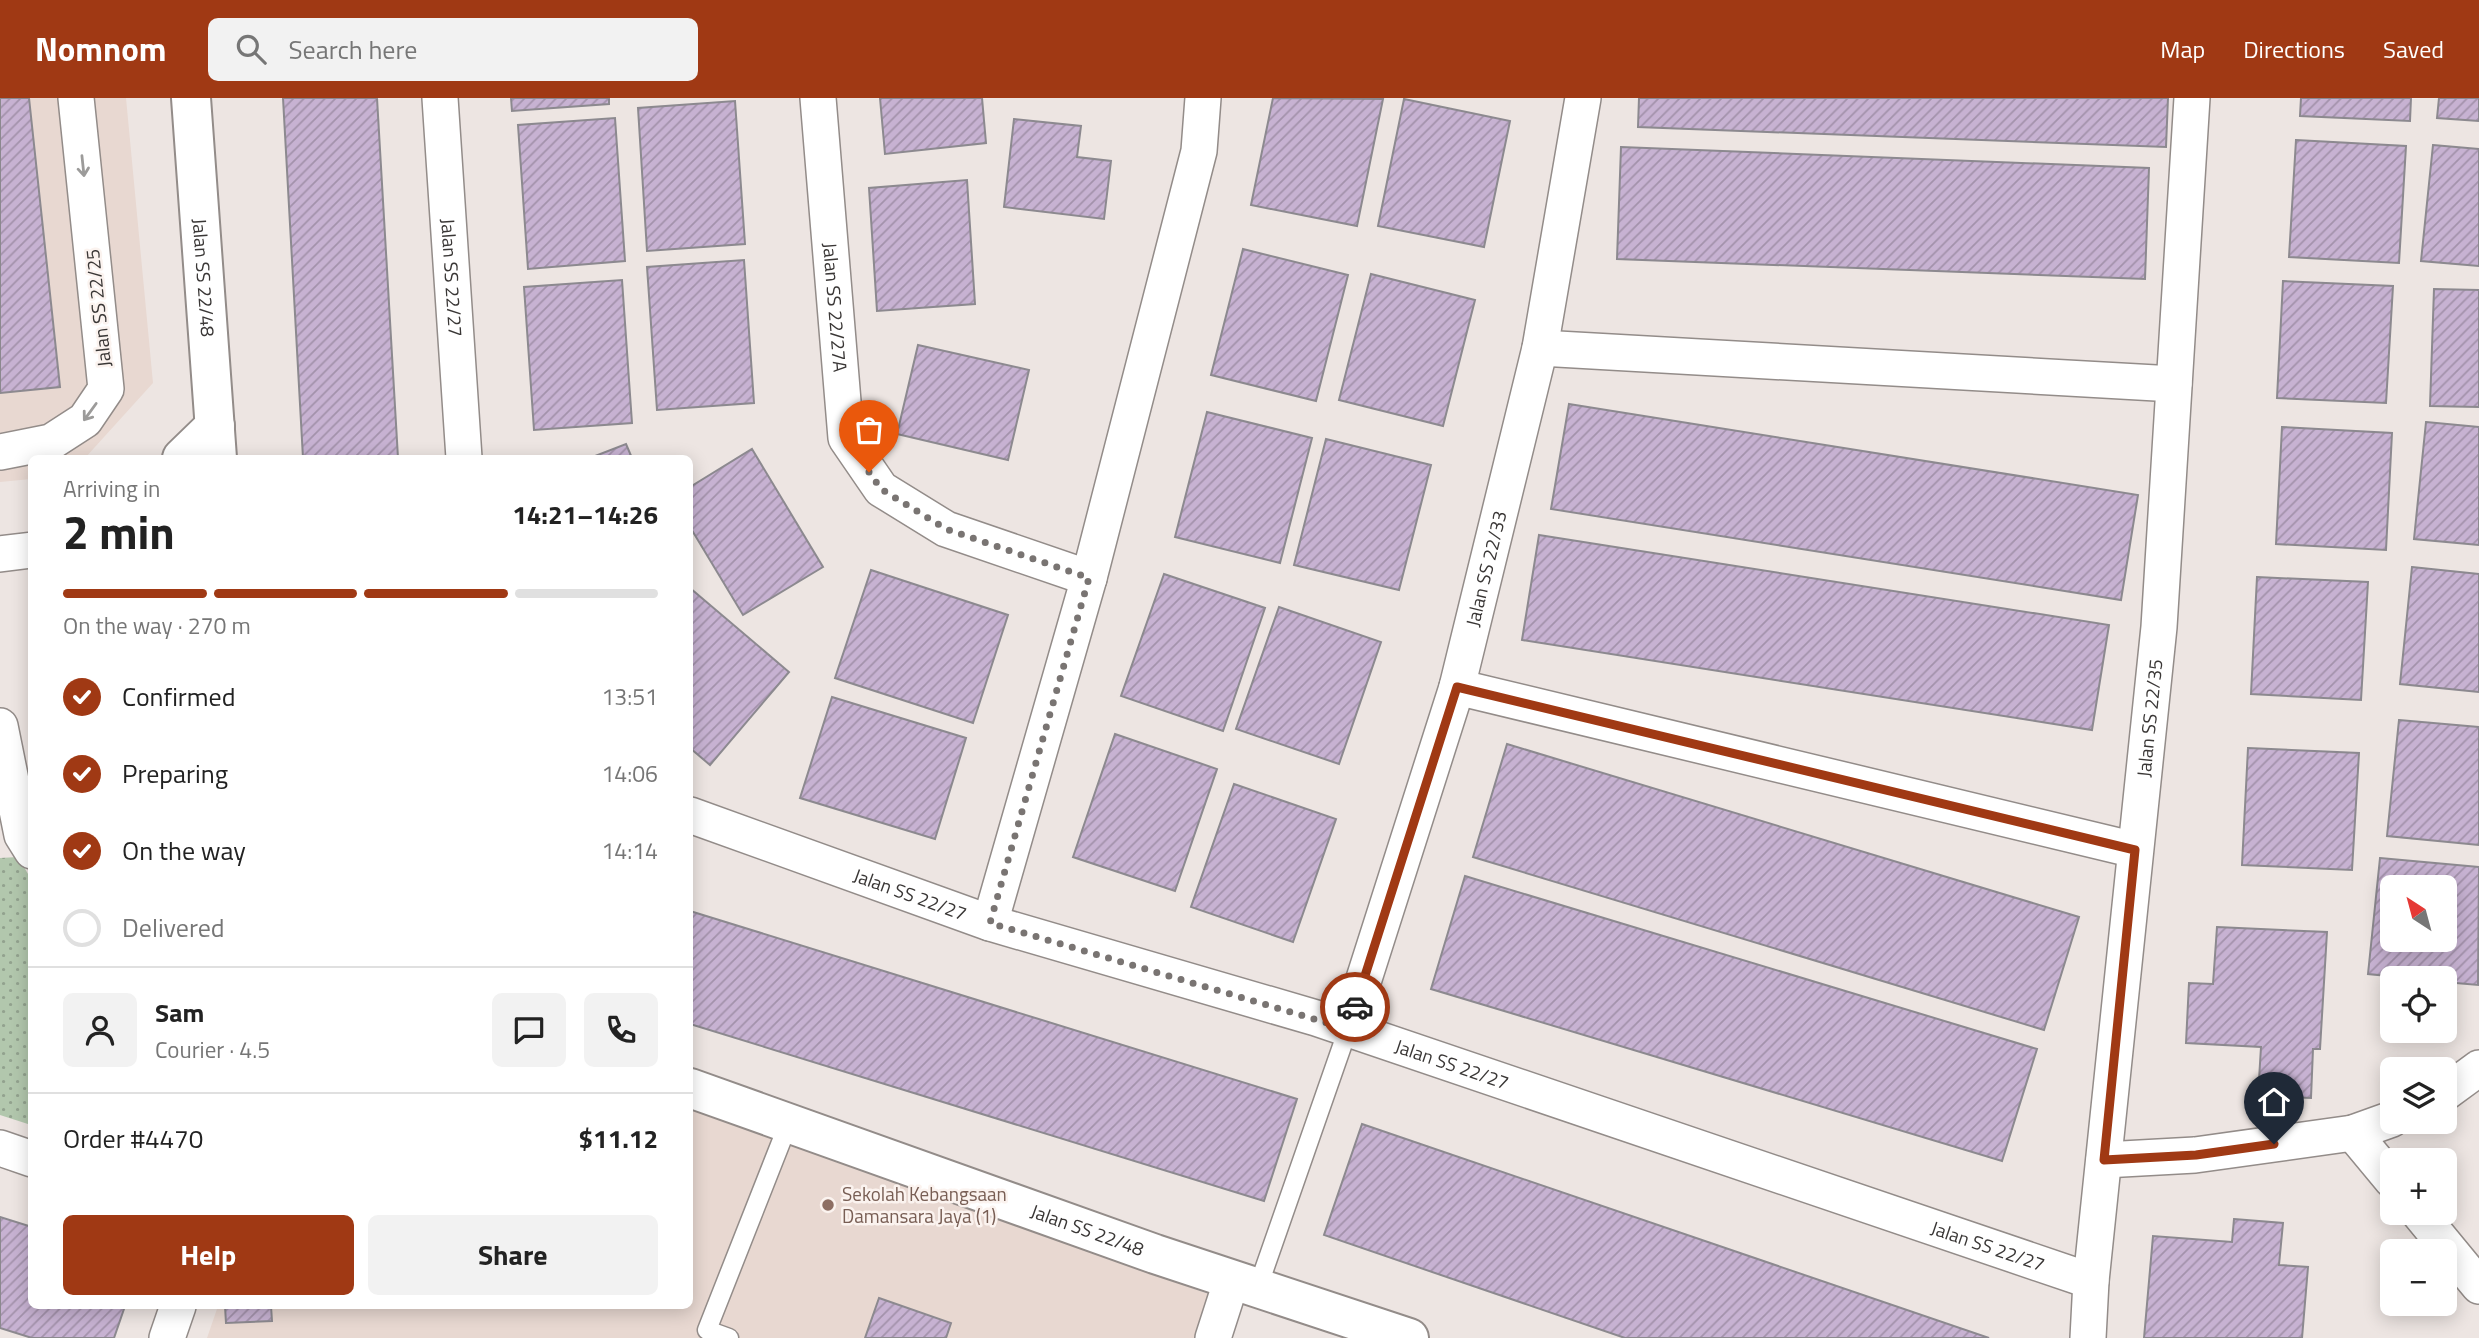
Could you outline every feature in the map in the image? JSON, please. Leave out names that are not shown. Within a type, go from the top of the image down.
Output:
[{"type":"street","name":"Jalan SS 22/25","points":[[0,452],[51,442],[85,420],[106,389],[76,98]]},
{"type":"street","name":"Jalan SS 22/48","points":[[191,98],[216,442]]},
{"type":"street","name":"Jalan SS 22/27","points":[[440,98],[464,455]]},
{"type":"street","name":"Jalan SS 22/27A","points":[[818,98],[846,438],[881,489],[946,529],[1089,578]]},
{"type":"street","points":[[990,923],[1089,578],[1199,150],[1203,98]]},
{"type":"street","name":"Jalan SS 22/33","points":[[1348,1029],[1457,687],[1540,348],[1583,98]]},
{"type":"street","name":"Jalan SS 22/35","points":[[2088,1338],[2091,1281],[2159,627],[2192,98]]},
{"type":"street","points":[[1540,348],[2174,384]]},
{"type":"street","points":[[188,455],[216,442]]},
{"type":"street","points":[[0,554],[28,550]]},
{"type":"street","points":[[1457,687],[2135,850]]},
{"type":"street","points":[[0,726],[18,841]]},
{"type":"street","name":"Jalan SS 22/27","points":[[693,816],[990,923],[1348,1029],[2091,1281]]},
{"type":"street","points":[[2457,1084],[2479,1068]]},
{"type":"street","name":"Jalan SS 22/48","points":[[693,1089],[1155,1254],[1409,1338]]},
{"type":"street","points":[[2104,1160],[2196,1155],[2353,1133],[2380,1123]]},
{"type":"street","points":[[2353,1133],[2380,1166]]},
{"type":"street","points":[[0,1148],[28,1158]]},
{"type":"street","points":[[2429,1225],[2479,1286]]},
{"type":"street","points":[[1213,1338],[1245,1283]]},
{"type":"street","points":[[167,1338],[177,1309]]},
{"type":"lane","points":[[1245,1283],[1348,1029]]},
{"type":"lane","points":[[729,1338],[707,1330],[789,1122]]},
{"type":"shaded area","points":[[0,98],[126,98],[153,383],[88,455],[28,455],[28,479],[0,482]]},
{"type":"shaded area","name":"Sekolah Kebangsaan Damansara Jaya (1)","points":[[693,1107],[702,1108],[1230,1302],[1217,1338],[207,1338],[217,1309],[693,1309]]},
{"type":"green space","points":[[18,857],[28,874],[28,1124],[0,1115],[0,858]]},
{"type":"building","points":[[0,98],[29,98],[60,387],[0,393]]},
{"type":"building","points":[[283,98],[377,98],[398,455],[303,455]]},
{"type":"building","points":[[511,98],[609,98],[609,104],[512,111]]},
{"type":"building","points":[[880,98],[982,98],[986,143],[885,154]]},
{"type":"building","points":[[1273,98],[1383,99],[1357,226],[1251,205]]},
{"type":"building","points":[[1639,98],[2168,98],[2166,147],[1638,127]]},
{"type":"building","points":[[2301,98],[2411,98],[2410,121],[2300,116]]},
{"type":"building","points":[[2439,98],[2479,98],[2479,121],[2437,118]]},
{"type":"building","points":[[1404,99],[1510,121],[1484,247],[1378,226]]},
{"type":"building","points":[[735,101],[745,244],[647,251],[638,108]]},
{"type":"building","points":[[615,118],[625,261],[528,269],[518,125]]},
{"type":"building","points":[[1014,119],[1081,126],[1077,157],[1111,161],[1104,219],[1004,207]]},
{"type":"building","points":[[2296,140],[2406,146],[2399,263],[2289,257]]},
{"type":"building","points":[[2433,145],[2479,149],[2479,266],[2421,261]]},
{"type":"building","points":[[1621,147],[2149,168],[2145,279],[1617,259]]},
{"type":"building","points":[[967,180],[975,304],[877,311],[869,188]]},
{"type":"building","points":[[1243,249],[1348,275],[1316,401],[1211,375]]},
{"type":"building","points":[[744,260],[754,403],[657,410],[647,267]]},
{"type":"building","points":[[1371,274],[1475,300],[1443,426],[1339,400]]},
{"type":"building","points":[[622,280],[632,423],[534,430],[524,287]]},
{"type":"building","points":[[2283,281],[2393,286],[2386,403],[2277,398]]},
{"type":"building","points":[[2434,289],[2479,290],[2479,407],[2430,406]]},
{"type":"building","points":[[918,345],[1029,370],[1008,460],[897,434]]},
{"type":"building","points":[[1569,404],[2138,495],[2121,600],[1551,509]]},
{"type":"building","points":[[1207,412],[1312,438],[1280,563],[1175,537]]},
{"type":"building","points":[[2426,422],[2479,427],[2479,545],[2414,539]]},
{"type":"building","points":[[2282,427],[2392,433],[2386,550],[2276,544]]},
{"type":"building","points":[[1326,439],[1431,465],[1399,590],[1294,565]]},
{"type":"building","points":[[626,444],[631,455],[598,455]]},
{"type":"building","points":[[752,449],[823,567],[743,615],[693,532],[693,485]]},
{"type":"building","points":[[1539,535],[2109,625],[2092,730],[1522,640]]},
{"type":"building","points":[[2412,567],[2479,574],[2479,692],[2400,684]]},
{"type":"building","points":[[871,570],[1008,615],[973,723],[835,678]]},
{"type":"building","points":[[1164,574],[1265,608],[1223,731],[1121,696]]},
{"type":"building","points":[[2257,577],[2368,582],[2361,700],[2251,694]]},
{"type":"building","points":[[693,591],[789,672],[710,765],[693,751]]},
{"type":"building","points":[[1279,607],[1381,642],[1339,764],[1236,729]]},
{"type":"building","points":[[832,697],[966,738],[935,839],[800,798]]},
{"type":"building","points":[[2399,720],[2479,727],[2479,845],[2387,836]]},
{"type":"building","points":[[1115,734],[1217,769],[1175,891],[1073,857]]},
{"type":"building","points":[[1507,744],[2079,917],[2044,1030],[1473,857]]},
{"type":"building","points":[[2248,748],[2359,753],[2352,870],[2242,865]]},
{"type":"building","points":[[1234,784],[1336,819],[1293,942],[1191,907]]},
{"type":"building","points":[[2380,858],[2479,867],[2478,985],[2457,983],[2457,966],[2380,966],[2380,975],[2368,974]]},
{"type":"building","points":[[1465,876],[2037,1049],[2002,1161],[1431,989]]},
{"type":"building","points":[[693,912],[1297,1099],[1264,1201],[693,1025]]},
{"type":"building","points":[[2217,927],[2327,932],[2320,1049],[2313,1049],[2311,1098],[2258,1096],[2261,1047],[2186,1043],[2189,983],[2213,984]]},
{"type":"building","points":[[1362,1124],[1989,1338],[1625,1338],[1324,1235]]},
{"type":"building","points":[[0,1217],[28,1226],[28,1309],[124,1309],[114,1338],[32,1338],[0,1328]]},
{"type":"building","points":[[2234,1219],[2283,1223],[2279,1265],[2308,1267],[2302,1338],[2144,1338],[2153,1236],[2232,1242]]},
{"type":"building","points":[[879,1298],[951,1323],[946,1338],[865,1338]]},
{"type":"building","points":[[225,1309],[271,1309],[272,1321],[226,1323]]},
{"type":"way so far","points":[[869,472],[881,489],[946,529],[1089,578],[990,923],[1348,1029],[1355,1007]]},
{"type":"place","name":"Sekolah Kebangsaan Damansara Jaya (1)","points":[[828,1205]]},
{"type":"route","points":[[1355,1007],[1457,687],[2135,850],[2104,1160],[2196,1155],[2274,1144]]}]
